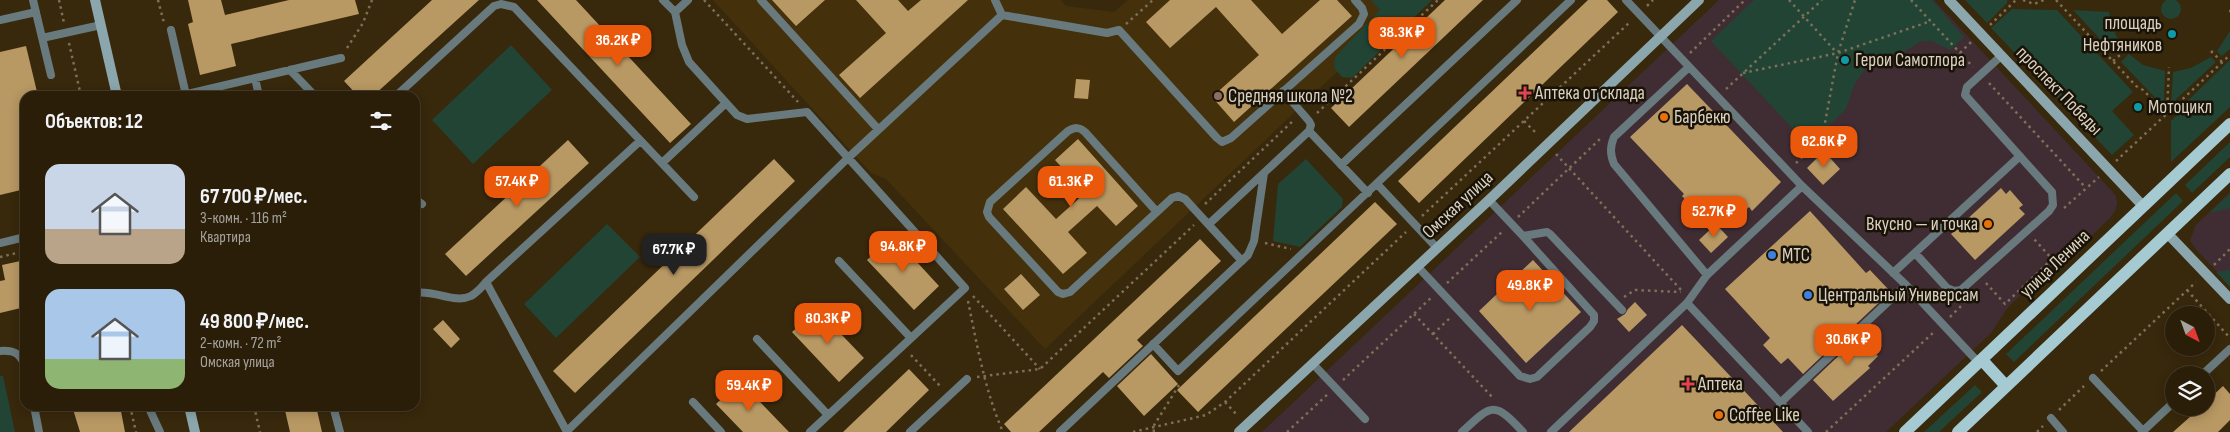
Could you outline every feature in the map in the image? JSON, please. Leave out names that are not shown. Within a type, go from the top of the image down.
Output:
[{"type":"main road","points":[[95,0],[116,91]]},
{"type":"main road","name":"Омская улица","points":[[1239,432],[1418,267],[1700,0]]},
{"type":"main road","name":"проспект Победы","points":[[1949,0],[2143,206]]},
{"type":"main road","name":"улица Ленина","points":[[1905,432],[2230,124]]},
{"type":"main road","points":[[1958,432],[2230,174]]},
{"type":"main road","points":[[2168,233],[2230,299]]},
{"type":"main road","points":[[1980,361],[2006,386]]},
{"type":"main road","points":[[190,411],[195,432]]},
{"type":"lane","points":[[34,0],[51,75]]},
{"type":"lane","points":[[664,0],[675,12],[682,45],[689,62],[737,116],[747,119],[807,112],[965,288],[810,432]]},
{"type":"lane","points":[[675,12],[688,0]]},
{"type":"lane","points":[[761,0],[878,129]]},
{"type":"lane","points":[[995,0],[1002,14]]},
{"type":"lane","points":[[1002,14],[1107,33],[1120,30],[1222,142],[1231,138],[1359,24],[1364,14],[1362,8],[1355,0]]},
{"type":"lane","points":[[1341,165],[1517,0]]},
{"type":"lane","points":[[1626,0],[1802,186],[1906,285],[1980,361]]},
{"type":"lane","points":[[1153,344],[1178,371],[1569,1]]},
{"type":"lane","points":[[401,91],[494,6],[508,4],[514,7],[694,197]]},
{"type":"lane","points":[[0,20],[36,12]]},
{"type":"lane","points":[[486,282],[567,431],[878,129],[1002,14]]},
{"type":"lane","points":[[42,38],[101,25]]},
{"type":"lane","points":[[170,30],[182,91]]},
{"type":"lane","points":[[1915,253],[1947,288],[1954,291],[1961,290],[2049,211],[2053,205],[2052,192],[1966,98],[1965,91],[2001,56]]},
{"type":"lane","points":[[200,91],[341,58]]},
{"type":"lane","points":[[1689,67],[1614,137],[1611,145],[1611,156],[1614,164],[1708,275]]},
{"type":"lane","points":[[290,70],[310,91]]},
{"type":"lane","points":[[255,78],[258,91]]},
{"type":"lane","points":[[1209,224],[1309,131],[1311,125],[1309,121],[1283,91]]},
{"type":"lane","points":[[662,163],[726,104]]},
{"type":"lane","points":[[1157,212],[1080,128],[1068,131],[990,202],[987,212],[989,217],[1058,292],[1063,294],[1070,292],[1157,212],[1172,198],[1178,196],[1185,199],[1200,214],[1242,261]]},
{"type":"lane","points":[[1309,131],[1368,192]]},
{"type":"lane","points":[[420,293],[433,292],[463,298],[472,295],[640,141]]},
{"type":"lane","points":[[1893,273],[2020,156]]},
{"type":"lane","points":[[1060,432],[1242,261],[1254,241],[1264,173]]},
{"type":"lane","points":[[1377,184],[1437,248]]},
{"type":"lane","points":[[1551,432],[1688,301],[1708,275],[1802,186]]},
{"type":"lane","points":[[1418,267],[1520,376],[1530,379],[1537,377],[1590,327],[1594,322],[1592,310],[1489,200]]},
{"type":"lane","points":[[1523,236],[1547,232],[1550,234],[1622,310]]},
{"type":"lane","points":[[0,243],[20,238]]},
{"type":"lane","points":[[839,261],[911,338]]},
{"type":"lane","points":[[1780,403],[1906,285]]},
{"type":"lane","points":[[1688,301],[1808,432]]},
{"type":"lane","points":[[757,339],[828,414]]},
{"type":"lane","points":[[2211,366],[2230,348]]},
{"type":"lane","points":[[0,352],[11,351],[20,356]]},
{"type":"lane","points":[[1313,364],[1365,419]]},
{"type":"lane","points":[[2093,378],[2143,432],[2165,411]]},
{"type":"lane","points":[[910,432],[966,379]]},
{"type":"lane","points":[[694,402],[721,432]]},
{"type":"lane","points":[[1462,432],[1484,412],[1499,410],[1505,413],[1523,432]]},
{"type":"lane","points":[[35,411],[39,432]]},
{"type":"lane","points":[[150,411],[160,432]]},
{"type":"lane","points":[[335,411],[340,432]]},
{"type":"lane","points":[[2051,418],[2063,432]]},
{"type":"path","points":[[59,0],[80,91]]},
{"type":"path","points":[[341,58],[363,23],[372,0]]},
{"type":"path","points":[[704,0],[807,112]]},
{"type":"path","points":[[1120,30],[1153,0]]},
{"type":"path","points":[[1309,121],[1438,0]]},
{"type":"path","points":[[1133,432],[1206,415],[1225,402],[1653,0]]},
{"type":"path","points":[[1789,0],[1838,53]]},
{"type":"path","points":[[1717,97],[1822,0]]},
{"type":"path","points":[[1788,171],[1822,139],[1838,53],[1855,0]]},
{"type":"path","points":[[1911,0],[2086,188]]},
{"type":"path","points":[[2023,0],[2034,4],[2044,0]]},
{"type":"path","points":[[2056,0],[2113,61],[2167,114]]},
{"type":"path","points":[[1743,73],[1838,53],[1931,21]]},
{"type":"path","points":[[2113,61],[2128,48]]},
{"type":"path","points":[[2211,51],[2222,62]]},
{"type":"path","points":[[2167,114],[2230,55]]},
{"type":"path","points":[[2167,114],[2169,67]]},
{"type":"path","points":[[966,379],[1040,369],[1302,112]]},
{"type":"path","points":[[1524,121],[1536,133]]},
{"type":"path","points":[[1556,154],[1683,292],[1688,301]]},
{"type":"path","points":[[1986,283],[2005,304],[2052,259],[2032,238]]},
{"type":"path","points":[[1254,241],[1305,252]]},
{"type":"path","points":[[2037,432],[2230,250]]},
{"type":"path","points":[[0,257],[20,252]]},
{"type":"path","points":[[965,288],[1040,369]]},
{"type":"path","points":[[965,288],[995,415],[1003,432]]},
{"type":"path","points":[[1614,302],[1636,290],[1683,292]]},
{"type":"path","points":[[2187,290],[2230,338]]},
{"type":"path","points":[[1433,334],[1459,310]]},
{"type":"path","points":[[1414,314],[1494,400]]},
{"type":"path","points":[[902,346],[949,395]]},
{"type":"path","points":[[1154,432],[1153,427],[1181,382],[1178,371]]},
{"type":"path","points":[[131,411],[136,432]]},
{"type":"path","points":[[255,411],[260,432]]},
{"type":"shaded area","points":[[713,0],[1061,0],[1066,6],[1114,12],[1128,0],[1413,0],[1045,349],[886,179],[871,173]]},
{"type":"shaded area","points":[[1719,0],[1934,0],[2111,190],[2116,196],[2117,204],[2115,211],[2084,243],[2049,269],[2009,306],[1991,333],[1886,432],[1262,432]]},
{"type":"shaded area","points":[[2230,192],[2230,286],[2190,240],[2196,225]]},
{"type":"green space","points":[[2171,-1],[2178,2],[2181,9],[2178,16],[2171,19],[2164,16],[2161,9],[2164,2]]},
{"type":"green space","points":[[1371,0],[1432,0],[1352,78],[1342,77],[1334,68],[1335,57],[1380,10]]},
{"type":"green space","points":[[1754,0],[1932,0],[1964,37],[1950,50],[1932,41],[1921,41],[1904,52],[1873,57],[1854,85],[1846,109],[1808,145],[1711,41]]},
{"type":"green space","points":[[1965,0],[2007,0],[2007,3],[1987,23]]},
{"type":"green space","points":[[2012,9],[2057,10],[2133,92],[2112,111],[2134,135],[2112,155],[1991,28]]},
{"type":"green space","points":[[2073,10],[2109,12],[2112,28],[2122,46],[2114,54]]},
{"type":"green space","points":[[2230,31],[2230,49],[2222,56],[2217,51]]},
{"type":"green space","points":[[511,45],[552,90],[473,164],[432,120]]},
{"type":"green space","points":[[2129,54],[2143,65],[2165,71],[2164,107],[2121,62]]},
{"type":"green space","points":[[2211,57],[2216,62],[2171,104],[2173,72],[2191,68]]},
{"type":"green space","points":[[2230,60],[2230,107],[2171,162],[2171,121],[2180,112],[2181,107]]},
{"type":"green space","points":[[2230,142],[2230,157],[2192,193],[2185,185]]},
{"type":"green space","points":[[1306,159],[1343,199],[1342,207],[1300,247],[1273,241],[1278,184]]},
{"type":"green space","points":[[2176,193],[2183,201],[2014,362],[2006,354]]},
{"type":"green space","points":[[2230,194],[2230,208],[2209,213]]},
{"type":"green space","points":[[607,224],[640,257],[556,338],[524,304]]},
{"type":"green space","points":[[2230,270],[2230,287],[2216,272]]},
{"type":"green space","points":[[0,376],[3,376],[15,432],[0,432]]},
{"type":"green space","points":[[1975,385],[1982,392],[1939,432],[1924,432]]},
{"type":"building","points":[[188,0],[221,0],[225,15],[289,0],[355,0],[359,14],[231,44],[236,66],[200,75],[188,24],[193,22]]},
{"type":"building","points":[[432,0],[479,0],[379,91],[353,91],[344,81]]},
{"type":"building","points":[[537,0],[576,0],[691,124],[670,143]]},
{"type":"building","points":[[772,0],[825,0],[796,26]]},
{"type":"building","points":[[856,0],[898,0],[908,11],[921,0],[968,0],[860,98],[839,75],[886,33]]},
{"type":"building","points":[[1170,0],[1251,0],[1282,34],[1320,0],[1337,0],[1352,16],[1234,122],[1212,97],[1259,55],[1216,7],[1170,48],[1146,22]]},
{"type":"building","points":[[1445,0],[1483,0],[1349,127],[1331,108]]},
{"type":"building","points":[[1588,0],[1607,0],[1618,12],[1419,203],[1398,181]]},
{"type":"building","points":[[26,46],[37,91],[20,91],[20,190],[0,195],[0,52]]},
{"type":"building","points":[[1076,79],[1090,80],[1088,99],[1074,98]]},
{"type":"building","points":[[1687,84],[1781,182],[1752,211],[1749,207],[1727,228],[1703,201],[1694,209],[1682,196],[1684,194],[1630,137]]},
{"type":"building","points":[[1078,139],[1138,206],[1116,226],[1097,206],[1068,232],[1087,253],[1063,274],[1003,209],[1026,187],[1056,219],[1085,193],[1055,160]]},
{"type":"building","points":[[568,140],[589,163],[466,276],[445,254]]},
{"type":"building","points":[[1824,151],[1840,169],[1823,185],[1807,168]]},
{"type":"building","points":[[774,159],[795,181],[575,393],[553,371]]},
{"type":"building","name":"Вкусно — и точка","points":[[2001,188],[2006,194],[2010,190],[2023,205],[2019,208],[2025,214],[1975,260],[1951,234]]},
{"type":"building","points":[[1375,202],[1397,224],[1198,412],[1177,390]]},
{"type":"building","points":[[1810,211],[1866,273],[1870,270],[1888,289],[1884,293],[1887,295],[1803,374],[1788,358],[1781,364],[1763,345],[1770,338],[1725,289]]},
{"type":"building","points":[[1716,224],[1728,237],[1711,253],[1699,240]]},
{"type":"building","points":[[893,236],[939,286],[914,310],[867,260]]},
{"type":"building","points":[[1200,239],[1221,261],[1137,340],[1143,346],[1109,378],[1103,372],[1039,432],[1011,432],[1004,424]]},
{"type":"building","points":[[1533,260],[1581,312],[1526,363],[1479,311]]},
{"type":"building","points":[[20,261],[20,308],[0,313],[0,281],[5,280],[2,265]]},
{"type":"building","points":[[1021,274],[1040,295],[1023,310],[1004,289]]},
{"type":"building","points":[[1635,302],[1647,315],[1629,332],[1617,319],[1625,314]]},
{"type":"building","points":[[817,309],[864,358],[839,382],[792,332]]},
{"type":"building","points":[[443,320],[460,339],[451,348],[433,329]]},
{"type":"building","points":[[1682,325],[1783,432],[1569,432]]},
{"type":"building","points":[[1867,329],[1880,343],[1872,350],[1878,356],[1868,366],[1870,368],[1833,401],[1813,380]]},
{"type":"building","points":[[1151,354],[1178,384],[1144,416],[1117,386]]},
{"type":"building","points":[[909,369],[929,390],[886,432],[843,432]]},
{"type":"building","points":[[740,381],[789,432],[743,432],[716,404]]},
{"type":"building","points":[[2223,386],[2230,394],[2230,420],[2218,432],[2173,432],[2191,416],[2215,416],[2215,394]]},
{"type":"building","points":[[74,411],[121,411],[125,432],[80,432]]},
{"type":"building","points":[[285,411],[317,411],[322,432],[290,432]]},
{"type":"place","name":"площадь Нефтяников","points":[[2172,34]]},
{"type":"place","name":"Герои Самотлора","points":[[1845,60]]},
{"type":"place","name":"Аптека от склада","points":[[1525,93]]},
{"type":"place","name":"Средняя школа №2","points":[[1218,96]]},
{"type":"place","name":"Мотоцикл","points":[[2138,107]]},
{"type":"place","name":"Барбекю","points":[[1664,117]]},
{"type":"place","name":"Вкусно — и точка","points":[[1988,224]]},
{"type":"place","name":"МТС","points":[[1772,255]]},
{"type":"place","name":"Центральный Универсам","points":[[1808,295]]},
{"type":"place","name":"Аптека","points":[[1688,384]]},
{"type":"place","name":"Coffee Like","points":[[1719,415]]}]
